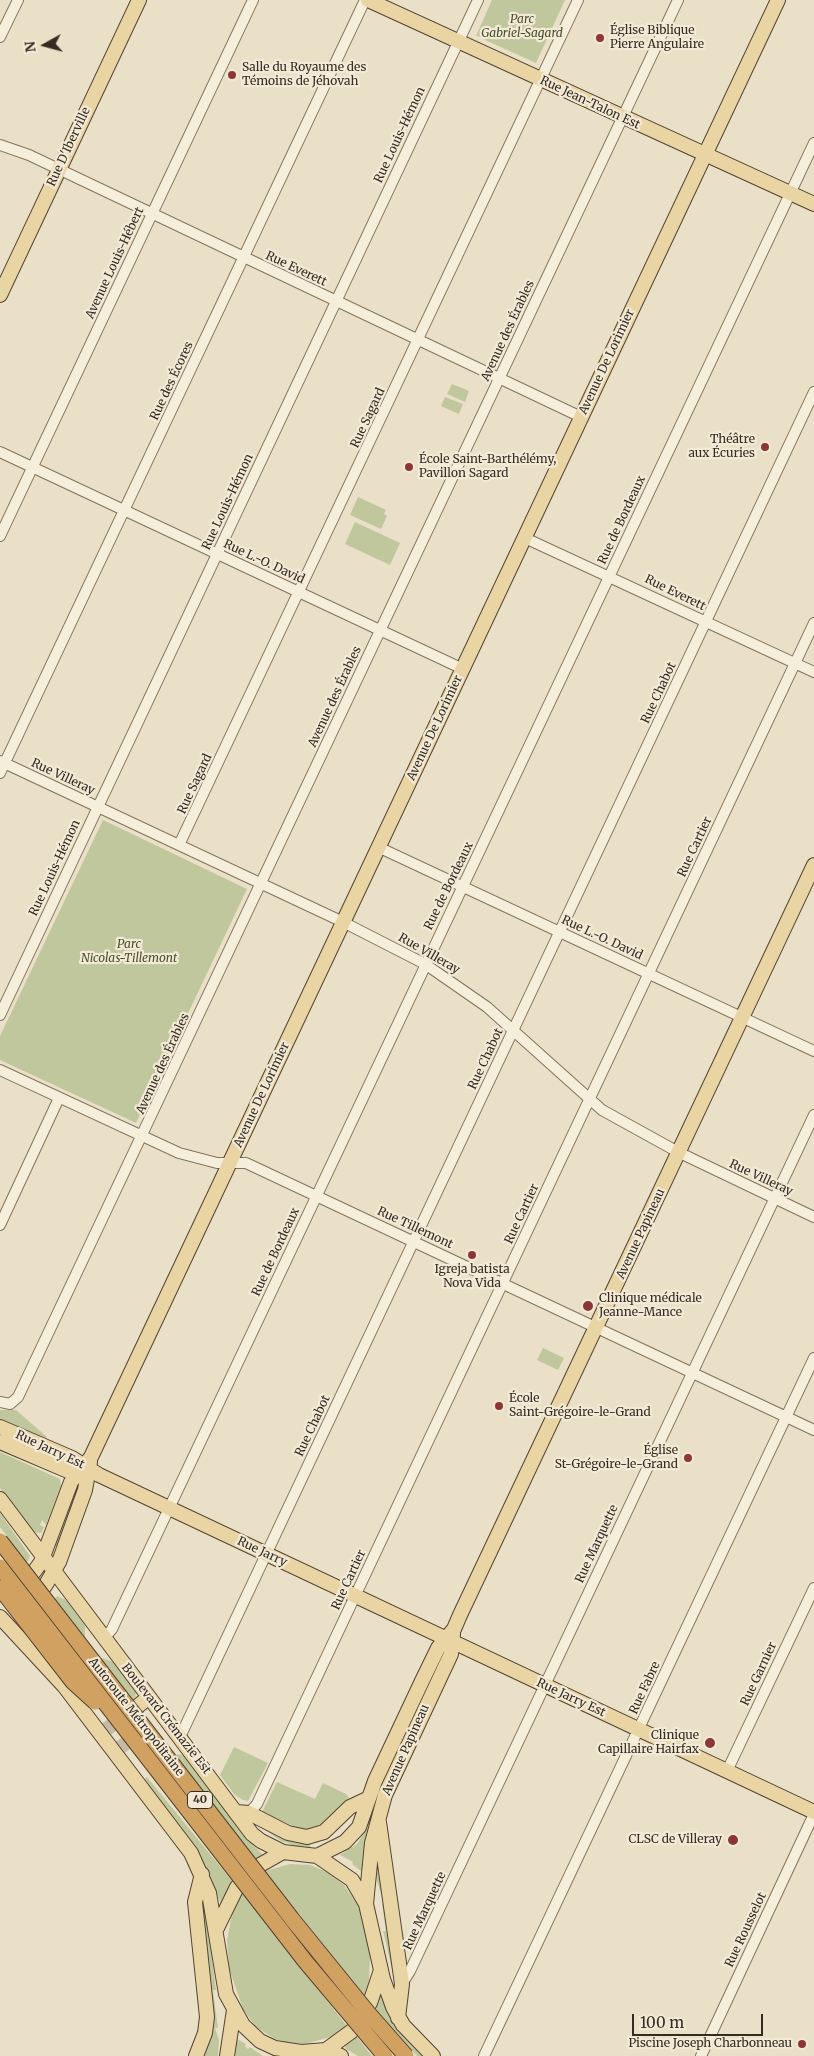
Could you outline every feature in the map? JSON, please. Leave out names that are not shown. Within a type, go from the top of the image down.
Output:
[{"type":"highway","name":"Autoroute Métropolitaine","points":[[0,1540],[320,1956],[406,2056]]},
{"type":"highway","name":"Autoroute Métropolitaine","points":[[0,1567],[300,1954],[385,2056]]},
{"type":"highway","points":[[1,1597],[73,1682],[125,1728]]},
{"type":"main road","name":"Rue D'Iberville","points":[[0,295],[139,0]]},
{"type":"main road","name":"Rue Jean-Talon Est","points":[[366,0],[814,204]]},
{"type":"main road","name":"Avenue De Lorimier","points":[[45,1586],[54,1572],[85,1490],[88,1469],[378,847],[778,0]]},
{"type":"main road","name":"Avenue Papineau","points":[[317,1856],[351,1838],[362,1820],[369,1798],[434,1656],[450,1637],[814,865]]},
{"type":"main road","name":"Rue Jarry Est","points":[[0,1427],[72,1458],[88,1469],[169,1508]]},
{"type":"main road","name":"Rue Jarry Est","points":[[0,1442],[64,1469],[88,1469]]},
{"type":"main road","name":"Avenue De Lorimier","points":[[34,1572],[42,1557],[71,1482],[88,1469]]},
{"type":"main road","name":"Boulevard Crémazie Est","points":[[0,1499],[149,1697],[158,1720],[180,1737],[242,1812],[257,1838],[283,1852],[317,1856],[352,1880],[366,1904],[388,1995],[398,2018],[433,2056]]},
{"type":"main road","name":"Rue Jarry","points":[[169,1508],[355,1596]]},
{"type":"main road","name":"Rue Jarry Est","points":[[355,1596],[450,1637],[545,1685],[814,1813]]},
{"type":"main road","points":[[6,1617],[102,1732],[186,1846],[202,1874],[209,1894],[224,1986],[234,2010],[243,2025],[260,2041],[281,2053],[326,2050],[341,2056]]},
{"type":"main road","name":"Avenue Papineau","points":[[366,1904],[370,1855],[388,1788],[449,1657],[450,1637]]},
{"type":"main road","points":[[138,1706],[149,1697]]},
{"type":"main road","points":[[242,1812],[288,1833],[308,1837],[324,1832],[350,1807],[369,1798]]},
{"type":"main road","points":[[379,1819],[402,1984],[398,2018]]},
{"type":"main road","points":[[260,1865],[283,1852]]},
{"type":"main road","points":[[196,2056],[205,2033],[207,2017],[195,1902],[202,1874]]},
{"type":"main road","points":[[216,1930],[237,1887]]},
{"type":"main road","points":[[370,2003],[381,1970]]},
{"type":"main road","points":[[227,2056],[234,2010]]},
{"type":"main road","points":[[326,2050],[352,2031]]},
{"type":"street","points":[[0,38],[18,0]]},
{"type":"street","name":"Avenue Louis-Hébert","points":[[0,536],[253,0]]},
{"type":"street","name":"Rue des Écores","points":[[2,766],[366,0]]},
{"type":"street","name":"Rue Louis-Hémon","points":[[0,1015],[478,0]]},
{"type":"street","name":"Rue Sagard","points":[[179,845],[578,0]]},
{"type":"street","name":"Avenue des Érables","points":[[0,1402],[12,1403],[18,1397],[678,0]]},
{"type":"street","name":"Rue de Bordeaux","points":[[104,1639],[112,1629],[814,143]]},
{"type":"street","name":"Rue Everett","points":[[0,145],[28,155],[151,215],[581,417]]},
{"type":"street","name":"Rue Chabot","points":[[180,1737],[814,392]]},
{"type":"street","name":"Rue L.-O. David","points":[[0,452],[462,669]]},
{"type":"street","name":"Rue Everett","points":[[525,538],[609,575],[814,672]]},
{"type":"street","name":"Rue Cartier","points":[[242,1812],[257,1804],[814,623]]},
{"type":"street","name":"Rue Villeray","points":[[2,766],[98,807],[343,922],[425,964],[470,994],[514,1030],[602,1110],[678,1152],[814,1217]]},
{"type":"street","name":"Rue L.-O. David","points":[[378,847],[814,1051]]},
{"type":"street","name":"Rue Tillemont","points":[[0,1070],[142,1137],[191,1157],[217,1163],[242,1162],[814,1430]]},
{"type":"street","points":[[0,1224],[59,1098]]},
{"type":"street","name":"Rue Marquette","points":[[402,1984],[410,1972],[814,1115]]},
{"type":"street","name":"Rue Fabre","points":[[484,2056],[640,1730],[814,1358]]},
{"type":"street","name":"Rue Garnier","points":[[728,1771],[814,1588]]},
{"type":"street","name":"Rue Rousselot","points":[[701,2056],[814,1813]]},
{"type":"green space","name":"Parc Gabriel-Sagard","points":[[492,0],[565,0],[536,63],[483,39],[483,37],[476,36]]},
{"type":"green space","points":[[452,384],[469,391],[465,402],[447,394]]},
{"type":"green space","points":[[445,397],[463,404],[459,414],[441,406]]},
{"type":"green space","points":[[358,497],[386,510],[384,514],[387,516],[381,529],[350,515]]},
{"type":"green space","points":[[355,522],[400,543],[390,565],[345,544]]},
{"type":"green space","name":"Parc Nicolas-Tillemont","points":[[103,820],[247,889],[136,1123],[0,1060],[0,1036]]},
{"type":"green space","points":[[543,1348],[564,1358],[558,1370],[537,1360]]},
{"type":"green space","points":[[0,1410],[16,1410],[47,1437],[44,1440],[0,1421]]},
{"type":"green space","points":[[0,1452],[60,1479],[61,1486],[46,1525],[42,1520],[40,1525],[44,1527],[41,1533],[32,1532],[0,1488]]},
{"type":"green space","points":[[77,1487],[79,1487],[58,1547],[53,1545]]},
{"type":"green space","points":[[0,1513],[30,1556],[28,1561],[26,1562],[0,1527]]},
{"type":"green space","points":[[57,1596],[66,1600],[85,1626],[85,1638],[55,1599]]},
{"type":"green space","points":[[99,1657],[114,1662],[136,1692],[135,1698],[133,1699]]},
{"type":"green space","points":[[234,1747],[268,1763],[248,1801],[234,1794],[220,1775]]},
{"type":"green space","points":[[178,1754],[186,1756],[242,1833],[263,1855],[256,1860],[176,1756]]},
{"type":"green space","points":[[147,1777],[232,1881],[221,1904],[197,1849],[144,1780]]},
{"type":"green space","points":[[277,1782],[315,1799],[323,1783],[346,1794],[349,1798],[322,1824],[308,1829],[298,1828],[262,1812]]},
{"type":"green space","points":[[254,1823],[310,1842],[310,1847],[296,1846],[281,1841]]},
{"type":"green space","points":[[369,1826],[363,1871],[361,1871],[352,1864],[353,1862],[340,1855],[357,1844]]},
{"type":"green space","points":[[377,1846],[397,1991],[383,1931],[386,1931],[382,1904],[384,1903],[376,1878]]},
{"type":"green space","points":[[290,1864],[310,1865],[329,1873],[344,1885],[357,1904],[363,1917],[370,1956],[369,1981],[365,1997],[265,1871]]},
{"type":"green space","points":[[242,1893],[347,2026],[334,2036],[305,2044],[285,2042],[275,2039],[256,2027],[243,2009],[229,1968],[227,1940],[232,1914]]},
{"type":"green space","points":[[202,1901],[210,1942],[216,1990],[213,1990],[218,2028],[215,2028],[219,2040],[218,2056],[203,2056]]},
{"type":"green space","points":[[380,1995],[392,2021],[424,2056],[417,2056],[374,2009]]},
{"type":"green space","points":[[356,2037],[372,2056],[358,2056],[346,2049],[345,2046]]},
{"type":"green space","points":[[235,2038],[246,2044],[245,2046],[248,2049],[250,2047],[263,2056],[234,2056]]},
{"type":"tunnel","points":[[104,1731],[127,1714]]},
{"type":"tunnel","points":[[118,1749],[152,1724]]},
{"type":"place","name":"Église Biblique Pierre Angulaire","points":[[600,38]]},
{"type":"place","name":"Salle du Royaume des Témoins de Jéhovah","points":[[232,75]]},
{"type":"place","name":"Théâtre aux Écuries","points":[[765,447]]},
{"type":"place","name":"École Saint-Barthélémy, Pavillon Sagard","points":[[409,467]]},
{"type":"place","name":"Igreja batista Nova Vida","points":[[472,1255]]},
{"type":"place","name":"Clinique médicale Jeanne-Mance","points":[[588,1306]]},
{"type":"place","name":"École Saint-Grégoire-le-Grand","points":[[499,1406]]},
{"type":"place","name":"Église St-Grégoire-le-Grand","points":[[688,1458]]},
{"type":"place","name":"Clinique Capillaire Hairfax","points":[[710,1743]]},
{"type":"place","name":"CLSC de Villeray","points":[[733,1840]]},
{"type":"place","name":"Piscine Joseph Charbonneau","points":[[802,2044]]}]
